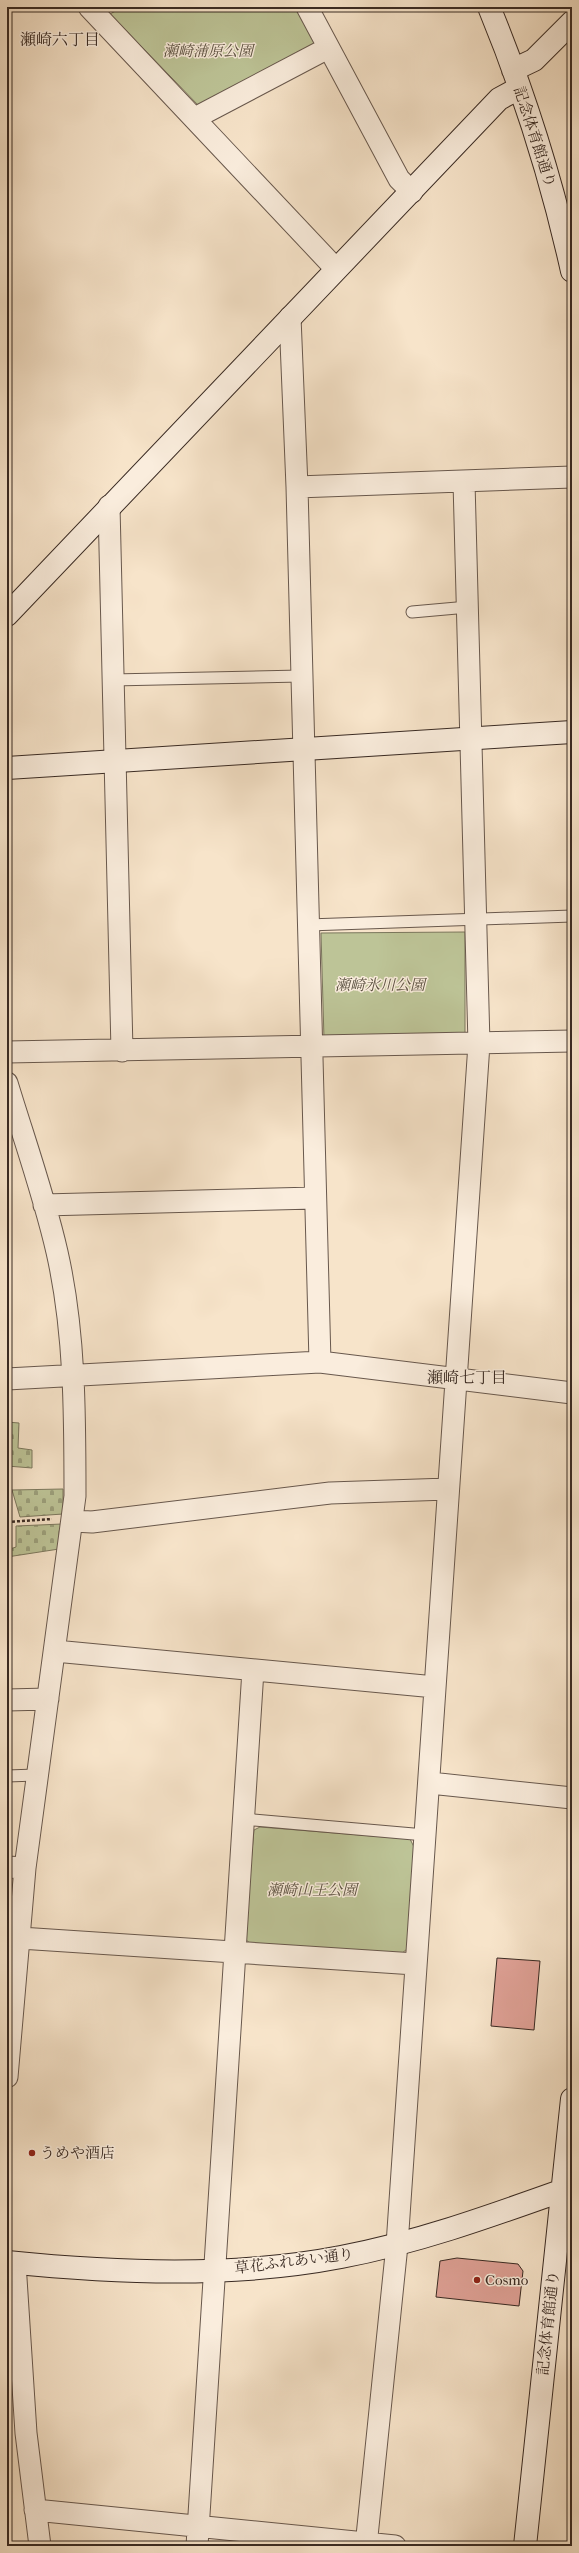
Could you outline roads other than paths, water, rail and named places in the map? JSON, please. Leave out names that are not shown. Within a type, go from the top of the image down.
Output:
[{"type":"street","points":[[307,7],[399,179],[412,192]]},
{"type":"street","name":"記念体育館通り","points":[[489,7],[516,79],[550,179],[569,240],[572,271]]},
{"type":"street","points":[[98,9],[195,118],[336,270]]},
{"type":"street","points":[[7,615],[109,506],[412,192],[516,79],[572,22]]},
{"type":"street","points":[[195,118],[328,48]]},
{"type":"street","points":[[290,317],[297,487],[320,1362]]},
{"type":"street","points":[[297,487],[464,482],[572,476]]},
{"type":"street","points":[[366,2545],[397,2244],[415,1964],[430,1783],[448,1489],[457,1378],[479,1044],[464,482]]},
{"type":"street","points":[[109,506],[122,1051]]},
{"type":"street","points":[[7,768],[572,732]]},
{"type":"street","points":[[7,1052],[311,1048],[572,1041]]},
{"type":"street","points":[[7,1083],[57,1252],[67,1310],[75,1439],[73,1519],[55,1651],[36,1775],[16,1868],[20,1938],[12,1981],[7,2077]]},
{"type":"street","points":[[44,1205],[315,1198]]},
{"type":"street","points":[[7,1379],[320,1362],[572,1392]]},
{"type":"street","points":[[73,1519],[99,1521],[330,1493],[448,1489]]},
{"type":"street","points":[[55,1651],[435,1687]]},
{"type":"street","points":[[197,2537],[253,1670]]},
{"type":"street","points":[[7,1700],[48,1699]]},
{"type":"street","points":[[430,1783],[572,1798]]},
{"type":"street","points":[[20,1938],[415,1964]]},
{"type":"street","name":"記念体育館通り","points":[[525,2546],[567,2189],[572,2099]]},
{"type":"street","name":"草花ふれあい通り","points":[[11,2263],[165,2271],[266,2267],[340,2257],[397,2244],[503,2212],[567,2189]]},
{"type":"street","points":[[11,2263],[26,2433],[40,2546]]},
{"type":"street","points":[[36,2510],[197,2537],[396,2546]]},
{"type":"lane","points":[[412,612],[468,607]]},
{"type":"lane","points":[[112,680],[301,676]]},
{"type":"lane","points":[[308,925],[572,916]]},
{"type":"lane","points":[[7,1776],[36,1775]]},
{"type":"lane","points":[[243,1819],[425,1835]]},
{"type":"place","name":"うめや酒店","points":[[32,2153]]},
{"type":"place","name":"Cosmo","points":[[477,2280]]},
{"type":"district","name":"瀬崎六丁目","points":[[60,39]]},
{"type":"district","name":"瀬崎七丁目","points":[[467,1377]]},
{"type":"park label","name":"瀬崎蒲原公園","points":[[208,51]]},
{"type":"park label","name":"瀬崎氷川公園","points":[[380,985]]},
{"type":"park label","name":"瀬崎山王公園","points":[[312,1890]]}]
